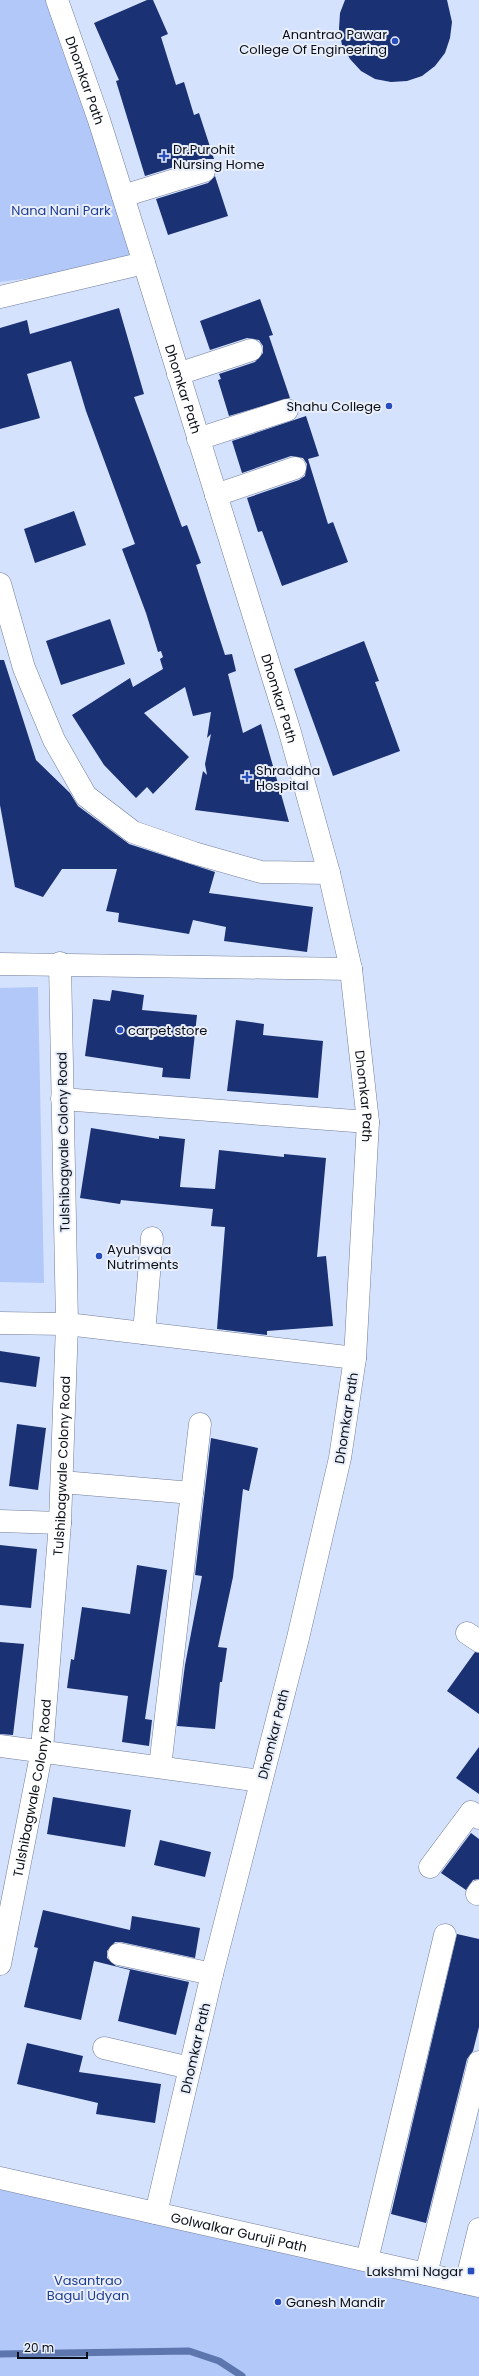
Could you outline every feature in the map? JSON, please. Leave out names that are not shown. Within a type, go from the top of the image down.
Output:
[{"type":"street","name":"Dhomkar Path","points":[[57,0],[99,120],[144,263],[289,729],[329,873],[351,969],[368,1122],[355,1358],[340,1458],[212,1974],[156,2213]]},
{"type":"street","points":[[123,196],[204,171]]},
{"type":"street","points":[[0,297],[144,263]]},
{"type":"street","points":[[178,374],[252,350]]},
{"type":"street","points":[[198,439],[287,410]]},
{"type":"street","points":[[216,495],[295,468]]},
{"type":"street","points":[[0,584],[24,668],[54,740],[86,796],[133,832],[194,853],[261,872],[329,873]]},
{"type":"street","points":[[0,964],[60,963],[351,969]]},
{"type":"street","name":"Tulshibagwale Colony Road","points":[[0,1964],[42,1750],[60,1523],[67,1324],[60,963]]},
{"type":"street","points":[[62,1099],[368,1122]]},
{"type":"street","points":[[144,1333],[152,1238]]},
{"type":"street","points":[[0,1323],[67,1324],[355,1358]]},
{"type":"street","points":[[160,1767],[200,1424]]},
{"type":"street","points":[[62,1482],[192,1493]]},
{"type":"street","points":[[0,1521],[60,1523]]},
{"type":"street","points":[[0,1746],[42,1750],[261,1781]]},
{"type":"street","points":[[430,1867],[471,1812],[479,1818]]},
{"type":"street","points":[[366,2260],[445,1935]]},
{"type":"street","points":[[118,1954],[212,1974]]},
{"type":"street","points":[[104,2048],[190,2068]]},
{"type":"street","points":[[426,2274],[479,2062]]},
{"type":"street","name":"Golwalkar Guruji Path","points":[[0,2178],[473,2284]]},
{"type":"street","points":[[473,2284],[479,2229]]},
{"type":"green space","name":"Nana Nani Park","points":[[0,0],[57,0],[144,263],[0,282]]},
{"type":"green space","points":[[38,987],[44,1283],[0,1282],[0,988]]},
{"type":"green space","name":"Vasantrao Bagul Udyan","points":[[0,2178],[479,2286],[479,2376],[0,2376]]},
{"type":"building","points":[[147,0],[153,0],[168,34],[161,37],[176,85],[184,82],[194,115],[199,113],[214,159],[200,159],[145,176],[116,81],[119,80],[94,23]]},
{"type":"building","name":"Anantrao Pawar College Of Engineering","points":[[345,0],[447,0],[452,22],[450,38],[445,53],[435,66],[422,76],[407,81],[391,82],[375,79],[361,71],[350,59],[342,45],[339,29],[340,13]]},
{"type":"building","points":[[215,176],[228,216],[168,235],[156,199],[208,183]]},
{"type":"building","points":[[260,299],[273,335],[269,336],[290,398],[229,416],[218,380],[221,379],[219,374],[255,362],[263,353],[263,346],[259,340],[247,338],[210,350],[200,321]]},
{"type":"building","points":[[119,308],[144,394],[134,397],[182,527],[187,525],[201,563],[196,565],[225,655],[232,654],[236,671],[228,674],[243,733],[261,724],[289,822],[195,810],[203,771],[207,775],[205,764],[211,734],[207,738],[211,712],[193,716],[185,687],[144,713],[189,757],[153,794],[147,787],[136,798],[104,765],[72,715],[130,678],[133,687],[163,669],[160,659],[163,657],[161,651],[158,652],[146,613],[122,549],[135,544],[86,411],[71,361],[27,374],[40,418],[0,429],[0,328],[27,320],[30,334]]},
{"type":"building","points":[[306,416],[319,456],[308,459],[328,524],[333,522],[348,562],[282,586],[262,531],[258,532],[247,498],[299,480],[305,476],[307,464],[303,458],[291,456],[242,473],[232,441]]},
{"type":"building","points":[[74,511],[86,545],[35,563],[24,529]]},
{"type":"building","points":[[110,619],[125,664],[61,685],[46,641]]},
{"type":"building","points":[[364,641],[379,681],[375,682],[400,751],[333,776],[294,669]]},
{"type":"building","points":[[0,660],[4,660],[36,760],[70,793],[78,806],[129,844],[215,872],[209,893],[313,907],[307,952],[224,941],[226,927],[193,920],[189,934],[118,922],[119,913],[106,911],[117,869],[62,869],[43,897],[15,887],[0,805]]},
{"type":"building","points":[[112,990],[144,995],[142,1010],[197,1015],[190,1079],[162,1077],[163,1068],[85,1056],[93,999],[110,1001]]},
{"type":"building","points":[[236,1020],[264,1024],[263,1035],[323,1041],[318,1098],[227,1091]]},
{"type":"building","points":[[91,1128],[159,1139],[159,1136],[185,1139],[180,1187],[215,1189],[219,1150],[284,1157],[284,1154],[326,1158],[317,1257],[326,1256],[333,1326],[267,1331],[267,1335],[217,1329],[225,1227],[211,1226],[213,1209],[121,1200],[120,1204],[80,1198]]},
{"type":"building","points":[[0,1351],[40,1357],[36,1387],[0,1382]]},
{"type":"building","points":[[17,1424],[46,1428],[38,1490],[9,1486]]},
{"type":"building","points":[[211,1438],[258,1448],[249,1491],[243,1489],[233,1577],[218,1647],[227,1648],[222,1682],[220,1682],[215,1729],[177,1726],[185,1665],[202,1576],[195,1575]]},
{"type":"building","points":[[0,1545],[37,1549],[31,1608],[0,1605]]},
{"type":"building","points":[[137,1565],[167,1570],[145,1719],[152,1720],[149,1746],[122,1742],[128,1696],[67,1688],[71,1659],[74,1660],[82,1607],[130,1614]]},
{"type":"building","points":[[0,1642],[24,1644],[13,1735],[0,1734]]},
{"type":"building","points":[[475,1652],[479,1653],[479,1714],[447,1691]]},
{"type":"building","points":[[479,1747],[479,1794],[456,1778]]},
{"type":"building","points":[[53,1797],[131,1810],[125,1847],[47,1834]]},
{"type":"building","points":[[471,1833],[479,1839],[479,1879],[473,1880],[466,1890],[441,1873]]},
{"type":"building","points":[[160,1840],[211,1852],[205,1877],[154,1865]]},
{"type":"building","points":[[43,1910],[130,1930],[132,1916],[200,1928],[195,1958],[121,1942],[115,1942],[107,1951],[107,1958],[116,1966],[189,1982],[176,2035],[118,2021],[130,1970],[94,1961],[81,2020],[24,2007],[38,1948],[34,1947]]},
{"type":"building","points":[[457,1934],[479,1939],[479,2027],[473,2051],[467,2059],[426,2223],[391,2214]]},
{"type":"building","points":[[27,2043],[83,2056],[79,2072],[161,2084],[155,2123],[96,2114],[98,2103],[17,2084]]},
{"type":"waterway","points":[[0,2354],[189,2351],[219,2361],[242,2376]]},
{"type":"place","name":"Anantrao Pawar College Of Engineering","points":[[395,41]]},
{"type":"place","name":"Dr.Purohit Nursing Home","points":[[164,156]]},
{"type":"place","name":"Shahu College","points":[[389,406]]},
{"type":"place","name":"Shraddha Hospital","points":[[247,777]]},
{"type":"place","name":"carpet store","points":[[120,1030]]},
{"type":"place","name":"Ayuhsvaa Nutriments","points":[[99,1256]]},
{"type":"place","name":"Lakshmi Nagar","points":[[471,2271]]},
{"type":"place","name":"Ganesh Mandir","points":[[278,2302]]}]
